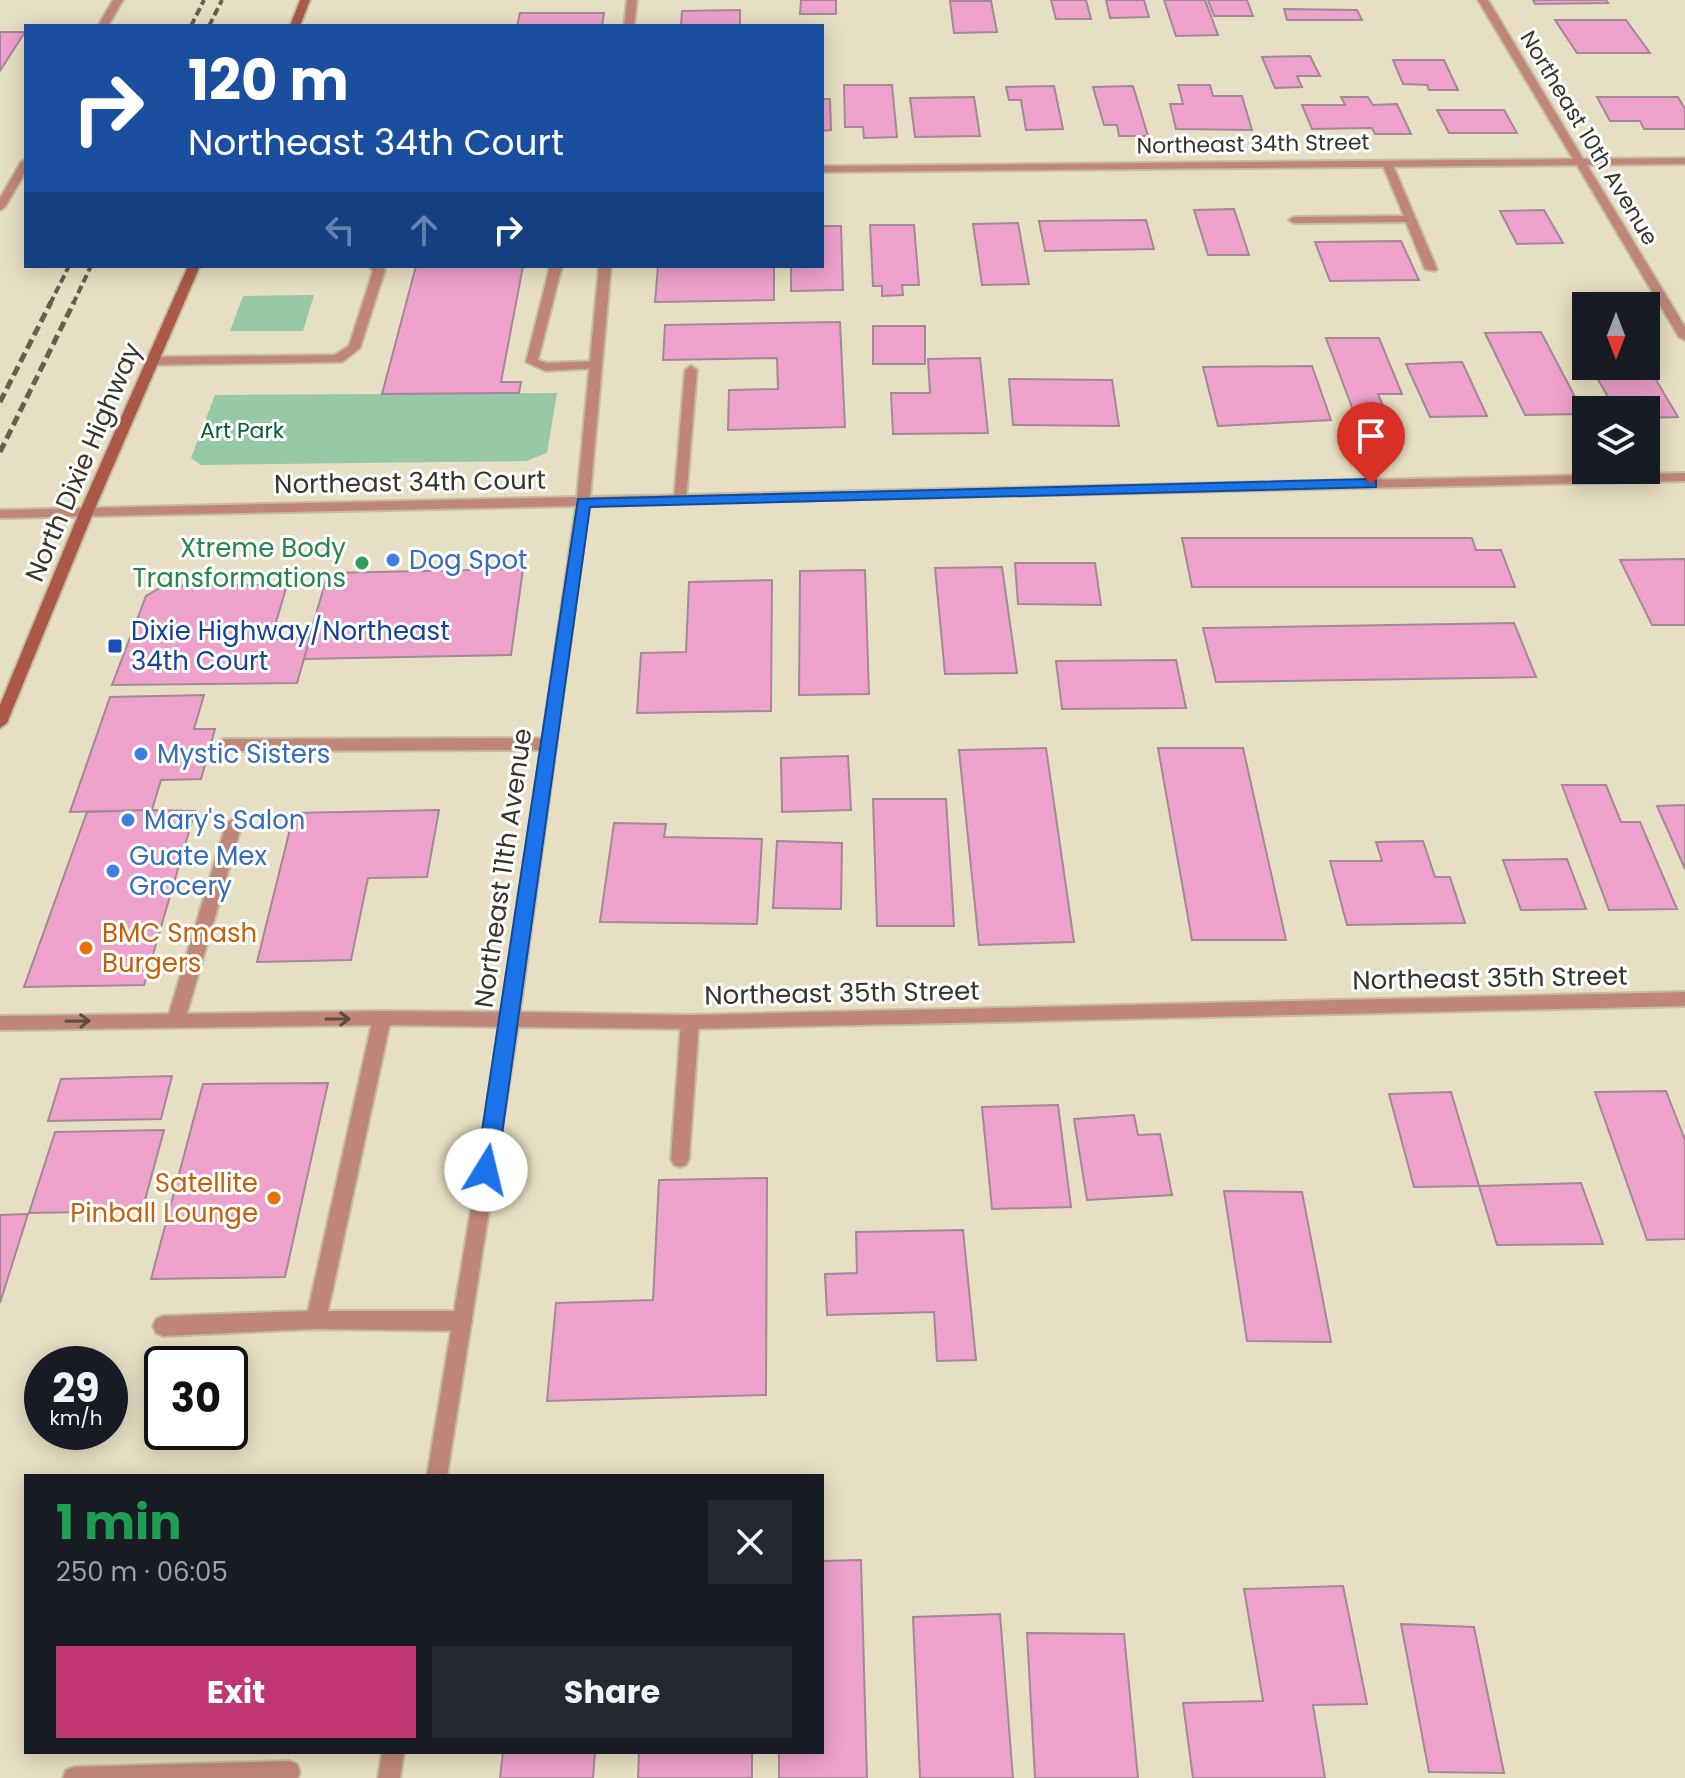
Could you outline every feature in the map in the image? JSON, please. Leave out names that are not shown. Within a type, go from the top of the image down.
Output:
[{"type":"main road","points":[[296,24],[305,0]]},
{"type":"main road","name":"North Dixie Highway","points":[[0,723],[86,513],[193,268]]},
{"type":"street","points":[[104,24],[118,0]]},
{"type":"street","points":[[629,24],[632,0]]},
{"type":"street","name":"Northeast 10th Avenue","points":[[1483,0],[1685,337]]},
{"type":"street","name":"Northeast 34th Street","points":[[824,169],[1685,161]]},
{"type":"street","points":[[1387,163],[1431,269]]},
{"type":"street","points":[[0,176],[24,165]]},
{"type":"street","points":[[1,201],[24,165]]},
{"type":"street","points":[[1294,220],[1409,219]]},
{"type":"street","points":[[152,361],[338,359],[354,348],[379,270],[377,268]]},
{"type":"street","points":[[556,268],[532,362],[546,367],[596,365]]},
{"type":"street","name":"Northeast 11th Avenue","points":[[437,1474],[511,1018],[583,502],[605,268]]},
{"type":"street","points":[[680,500],[691,370]]},
{"type":"street","name":"Northeast 34th Court","points":[[0,514],[1685,477]]},
{"type":"street","points":[[223,745],[549,744]]},
{"type":"street","points":[[176,1020],[234,824]]},
{"type":"street","name":"Northeast 35th Street","points":[[0,1023],[382,1018],[690,1022],[1685,999]]},
{"type":"street","points":[[316,1320],[382,1018]]},
{"type":"street","points":[[680,1159],[690,1022]]},
{"type":"street","points":[[163,1326],[316,1320],[462,1321]]},
{"type":"street","points":[[389,1778],[393,1754]]},
{"type":"street","points":[[74,1778],[289,1772]]},
{"type":"green space","points":[[314,295],[303,331],[230,331],[243,296]]},
{"type":"green space","name":"Art Park","points":[[557,393],[547,453],[526,461],[201,465],[191,458],[215,395]]},
{"type":"building","points":[[801,0],[836,0],[836,14],[800,14]]},
{"type":"building","points":[[1051,0],[1086,0],[1091,19],[1056,19]]},
{"type":"building","points":[[1106,0],[1144,0],[1149,17],[1110,18]]},
{"type":"building","points":[[1164,0],[1205,0],[1218,35],[1176,36]]},
{"type":"building","points":[[1208,0],[1247,0],[1253,16],[1214,16]]},
{"type":"building","points":[[1533,0],[1606,0],[1608,3],[1535,4]]},
{"type":"building","points":[[950,1],[991,1],[997,32],[954,33]]},
{"type":"building","points":[[1284,9],[1357,10],[1362,20],[1287,20]]},
{"type":"building","points":[[740,10],[740,24],[681,24],[682,11]]},
{"type":"building","points":[[520,13],[604,13],[602,24],[517,24]]},
{"type":"building","points":[[1555,20],[1626,20],[1650,53],[1577,53]]},
{"type":"building","points":[[0,32],[24,32],[24,34],[0,71]]},
{"type":"building","points":[[1310,56],[1320,76],[1297,76],[1302,87],[1275,88],[1262,57]]},
{"type":"building","points":[[1393,60],[1444,60],[1458,90],[1429,90],[1427,85],[1403,84]]},
{"type":"building","points":[[844,85],[892,85],[897,137],[864,138],[863,127],[845,127]]},
{"type":"building","points":[[1178,85],[1210,85],[1213,96],[1242,96],[1252,130],[1176,129],[1170,104],[1183,104]]},
{"type":"building","points":[[1054,86],[1063,129],[1026,130],[1021,100],[1009,100],[1006,87]]},
{"type":"building","points":[[1133,86],[1148,136],[1119,136],[1117,125],[1104,125],[1093,87]]},
{"type":"building","points":[[974,97],[980,136],[915,137],[910,98]]},
{"type":"building","points":[[1341,97],[1368,97],[1373,105],[1397,104],[1411,134],[1375,134],[1372,128],[1312,129],[1302,105],[1345,105]]},
{"type":"building","points":[[1597,97],[1678,97],[1685,109],[1685,129],[1644,129],[1640,121],[1610,121]]},
{"type":"building","points":[[824,99],[830,99],[831,130],[824,131]]},
{"type":"building","points":[[1437,110],[1504,110],[1517,133],[1449,133]]},
{"type":"building","points":[[1234,209],[1249,255],[1208,255],[1194,210]]},
{"type":"building","points":[[1544,210],[1563,243],[1517,244],[1500,211]]},
{"type":"building","points":[[1146,220],[1154,249],[1045,251],[1039,221]]},
{"type":"building","points":[[1018,223],[1029,284],[982,285],[973,224]]},
{"type":"building","points":[[870,225],[914,225],[919,285],[902,285],[903,295],[882,296],[882,286],[873,286]]},
{"type":"building","points":[[824,226],[841,226],[843,290],[791,291],[791,268],[824,268]]},
{"type":"building","points":[[1401,241],[1419,280],[1330,281],[1315,242]]},
{"type":"building","points":[[415,268],[523,268],[501,382],[521,382],[519,393],[382,394]]},
{"type":"building","points":[[658,268],[774,268],[774,300],[655,302]]},
{"type":"building","points":[[840,322],[845,427],[728,430],[729,390],[778,389],[777,358],[663,360],[665,325]]},
{"type":"building","points":[[873,326],[925,326],[925,364],[873,364]]},
{"type":"building","points":[[1541,332],[1575,396],[1572,396],[1572,414],[1525,415],[1485,333]]},
{"type":"building","points":[[1326,338],[1379,338],[1402,394],[1378,394],[1388,418],[1356,418]]},
{"type":"building","points":[[980,358],[988,433],[893,434],[891,393],[930,393],[928,359]]},
{"type":"building","points":[[1462,362],[1487,416],[1430,417],[1406,364]]},
{"type":"building","points":[[1312,366],[1331,420],[1218,426],[1203,367]]},
{"type":"building","points":[[1009,379],[1112,380],[1119,426],[1013,425]]},
{"type":"building","points":[[1598,380],[1656,380],[1678,417],[1660,418],[1660,396],[1607,396]]},
{"type":"building","points":[[1182,538],[1472,538],[1476,550],[1501,550],[1515,587],[1192,587]]},
{"type":"building","points":[[1685,559],[1685,625],[1652,625],[1620,560]]},
{"type":"building","points":[[1015,563],[1095,563],[1101,605],[1018,604]]},
{"type":"building","points":[[1002,567],[1017,673],[945,674],[935,568]]},
{"type":"building","points":[[523,569],[511,655],[303,659],[328,573]]},
{"type":"building","points":[[865,570],[869,694],[799,695],[800,571]]},
{"type":"building","points":[[772,580],[771,711],[637,713],[641,653],[686,652],[689,582]]},
{"type":"building","points":[[287,585],[271,639],[310,638],[297,683],[112,685],[146,596],[163,586]]},
{"type":"building","points":[[1514,623],[1536,677],[1216,682],[1203,628]]},
{"type":"building","points":[[1176,660],[1186,708],[1062,709],[1056,661]]},
{"type":"building","points":[[204,695],[194,729],[215,729],[201,779],[161,780],[152,810],[70,812],[110,697]]},
{"type":"building","points":[[1046,748],[1074,942],[979,945],[959,750]]},
{"type":"building","points":[[1158,748],[1243,748],[1286,940],[1192,940]]},
{"type":"building","points":[[848,756],[851,810],[782,812],[781,758]]},
{"type":"building","points":[[1562,785],[1606,785],[1621,822],[1640,822],[1677,909],[1609,910]]},
{"type":"building","points":[[873,799],[946,799],[954,926],[877,926]]},
{"type":"building","points":[[1685,805],[1685,869],[1657,806]]},
{"type":"building","points":[[439,810],[427,877],[368,878],[351,960],[257,962],[294,813]]},
{"type":"building","points":[[195,811],[144,985],[24,987],[87,812]]},
{"type":"building","points":[[614,823],[666,824],[664,837],[762,839],[757,924],[600,922]]},
{"type":"building","points":[[777,841],[842,843],[841,909],[773,908]]},
{"type":"building","points":[[1423,841],[1435,877],[1450,877],[1465,923],[1347,925],[1330,861],[1382,861],[1376,842]]},
{"type":"building","points":[[1567,859],[1586,909],[1521,910],[1503,860]]},
{"type":"building","points":[[172,1076],[161,1119],[48,1121],[61,1079]]},
{"type":"building","points":[[328,1083],[285,1277],[151,1279],[203,1084]]},
{"type":"building","points":[[1666,1091],[1685,1140],[1685,1239],[1647,1240],[1595,1092]]},
{"type":"building","points":[[1451,1092],[1479,1186],[1414,1187],[1389,1094]]},
{"type":"building","points":[[1058,1105],[1071,1207],[992,1209],[982,1107]]},
{"type":"building","points":[[1134,1115],[1138,1135],[1160,1134],[1172,1195],[1087,1200],[1074,1119]]},
{"type":"building","points":[[164,1130],[142,1211],[29,1213],[55,1132]]},
{"type":"building","points":[[767,1178],[766,1395],[547,1401],[556,1303],[653,1300],[659,1180]]},
{"type":"building","points":[[1581,1183],[1603,1244],[1497,1245],[1479,1186]]},
{"type":"building","points":[[1224,1191],[1302,1192],[1331,1342],[1247,1341]]},
{"type":"building","points":[[28,1214],[0,1303],[0,1215]]},
{"type":"building","points":[[963,1230],[976,1360],[937,1361],[934,1312],[827,1315],[825,1274],[857,1273],[856,1232]]},
{"type":"building","points":[[861,1560],[867,1778],[779,1778],[779,1754],[824,1754],[824,1561]]},
{"type":"building","points":[[1343,1586],[1367,1704],[1313,1705],[1325,1778],[1193,1778],[1183,1703],[1263,1701],[1244,1589]]},
{"type":"building","points":[[1000,1614],[1013,1778],[920,1778],[913,1617]]},
{"type":"building","points":[[1401,1624],[1474,1627],[1504,1773],[1429,1772]]},
{"type":"building","points":[[1027,1633],[1124,1634],[1138,1778],[1035,1778]]},
{"type":"building","points":[[503,1754],[595,1754],[593,1778],[500,1778]]},
{"type":"building","points":[[639,1754],[752,1754],[752,1778],[638,1778]]},
{"type":"railway","points":[[192,24],[204,0]]},
{"type":"railway","points":[[210,24],[222,0]]},
{"type":"railway","points":[[51,302],[68,268]]},
{"type":"railway","points":[[73,304],[90,268]]},
{"type":"railway","points":[[0,402],[51,302]]},
{"type":"railway","points":[[0,452],[74,302]]},
{"type":"place","name":"Dog Spot","points":[[393,560]]},
{"type":"place","name":"Xtreme Body Transformations","points":[[362,563]]},
{"type":"place","name":"Dixie Highway/Northeast 34th Court","points":[[115,646]]},
{"type":"place","name":"Mystic Sisters","points":[[141,754]]},
{"type":"place","name":"Mary's Salon","points":[[128,820]]},
{"type":"place","name":"Guate Mex Grocery","points":[[113,871]]},
{"type":"place","name":"BMC Smash Burgers","points":[[86,948]]},
{"type":"place","name":"Satellite Pinball Lounge","points":[[274,1198]]},
{"type":"route","points":[[486,1170],[511,1018],[583,502],[1371,484]]}]
